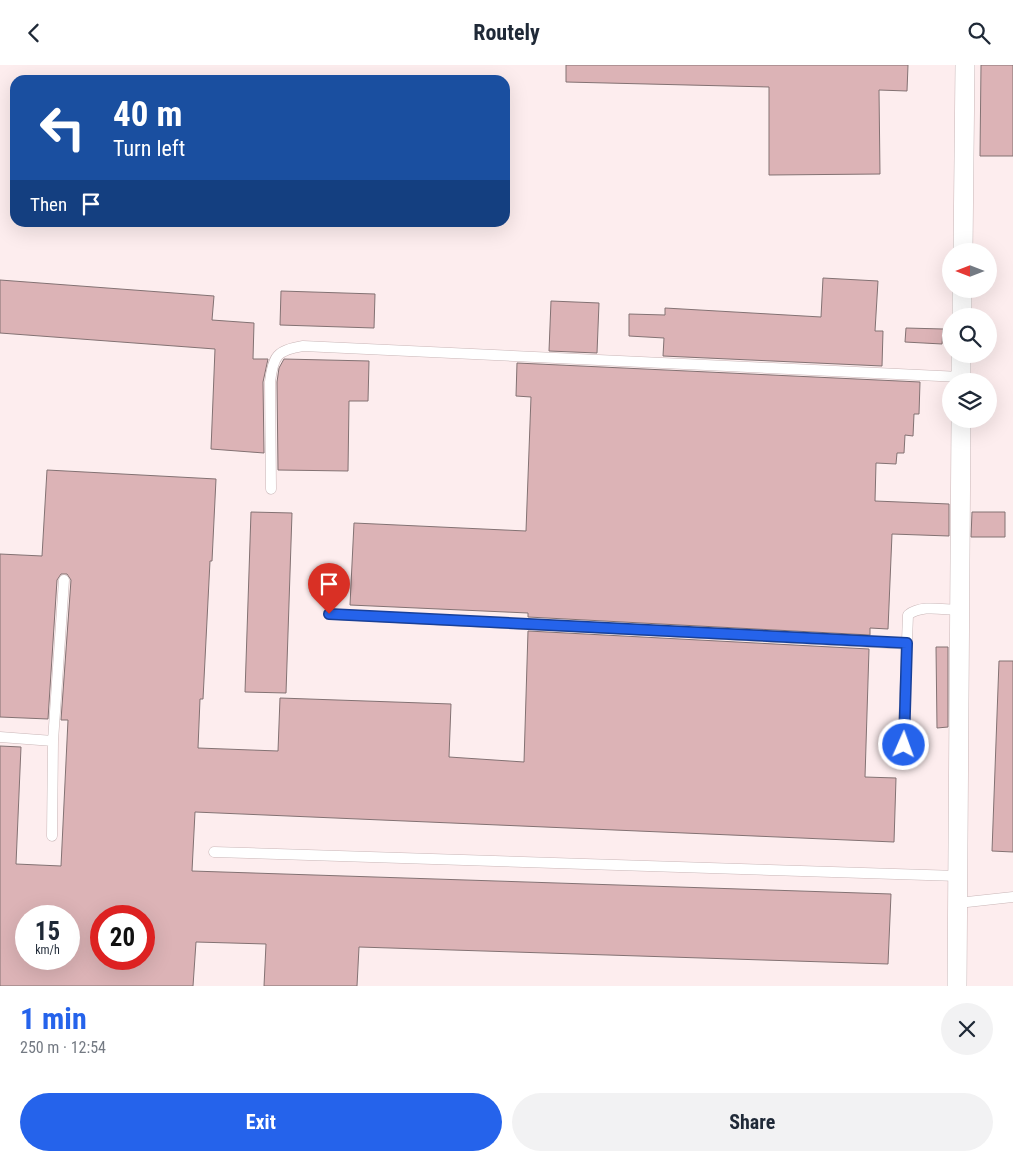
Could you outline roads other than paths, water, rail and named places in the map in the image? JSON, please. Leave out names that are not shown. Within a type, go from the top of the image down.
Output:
[{"type":"street","points":[[963,243],[966,65]]},
{"type":"street","points":[[957,986],[961,428]]},
{"type":"lane","points":[[271,489],[270,382],[272,366],[278,355],[286,349],[304,346],[942,378]]},
{"type":"lane","points":[[52,836],[53,741],[64,581]]},
{"type":"lane","points":[[904,745],[908,615],[915,609],[960,610]]},
{"type":"lane","points":[[329,614],[907,643]]},
{"type":"lane","points":[[0,737],[53,741]]},
{"type":"lane","points":[[214,852],[958,876]]},
{"type":"lane","points":[[958,903],[1013,897]]}]
